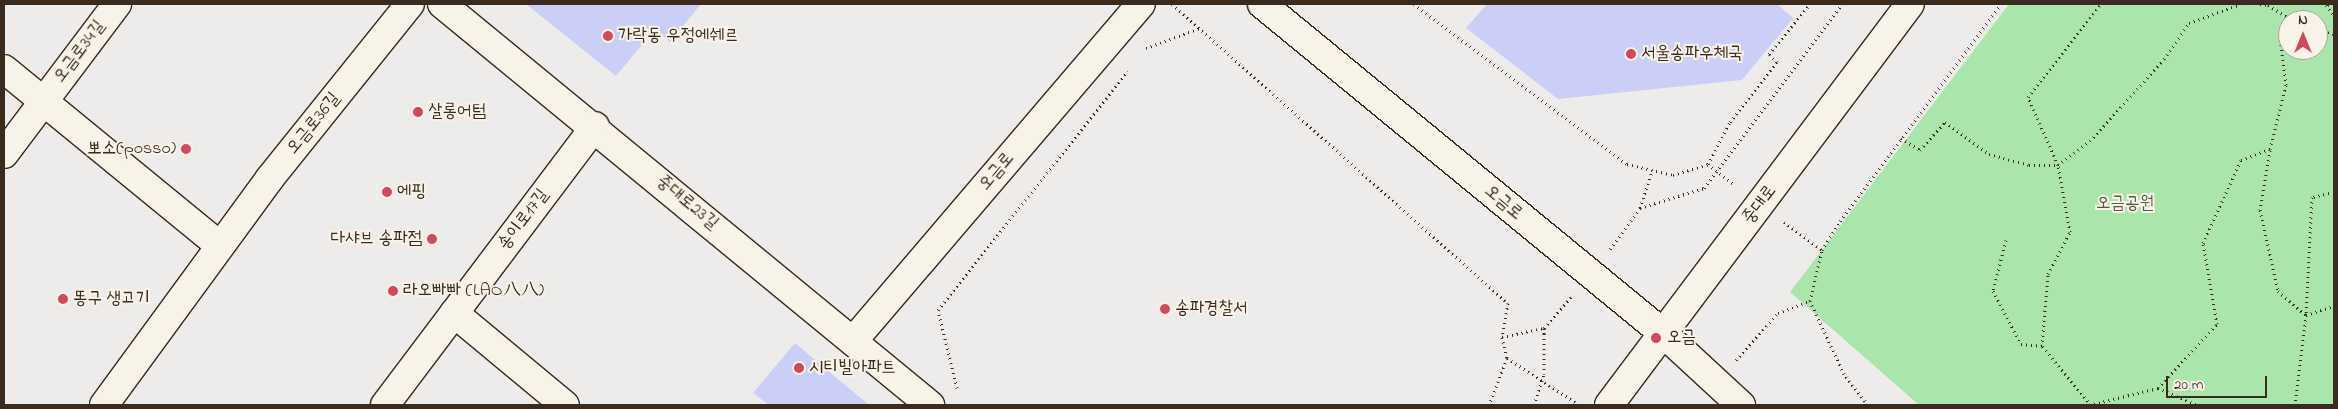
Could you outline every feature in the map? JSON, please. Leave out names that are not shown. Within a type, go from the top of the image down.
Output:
[{"type":"street","name":"오금로34길","points":[[4,154],[117,4]]},
{"type":"street","name":"오금로36길","points":[[104,405],[270,178],[410,4]]},
{"type":"street","name":"중대로23길","points":[[442,4],[595,126],[930,405]]},
{"type":"street","name":"오금로","points":[[853,341],[1141,4]]},
{"type":"street","name":"오금로","points":[[1262,4],[1664,334],[1741,405]]},
{"type":"street","name":"중대로","points":[[1609,405],[1910,4]]},
{"type":"street","name":"오금로34길","points":[[4,69],[43,101]]},
{"type":"street","points":[[43,101],[220,246]]},
{"type":"street","name":"송이로17길","points":[[384,405],[595,126]]},
{"type":"street","points":[[454,313],[565,405]]},
{"type":"path","points":[[1172,4],[1508,303],[1502,337],[1507,358],[1489,405]]},
{"type":"path","points":[[1414,4],[1628,164],[1673,176],[1708,164],[1730,122],[1777,62],[1769,54],[1810,4]]},
{"type":"path","points":[[1652,170],[1640,208],[1704,188],[1842,4]]},
{"type":"path","points":[[1868,405],[1844,374],[1810,301],[1822,250],[1840,221],[2001,4]]},
{"type":"path","points":[[2101,4],[2028,97],[2058,165],[2070,232],[2048,274],[2042,346],[2090,405],[2158,388],[2217,324],[2202,243],[2241,160],[2270,149]]},
{"type":"path","points":[[1901,138],[1920,150],[1945,122],[1990,154],[2029,165],[2058,165],[2090,141],[2164,59],[2189,23],[2241,4]]},
{"type":"path","points":[[2260,4],[2270,4]]},
{"type":"path","points":[[2334,4],[2326,5],[2334,16]]},
{"type":"path","points":[[1140,56],[1146,48],[1200,28]]},
{"type":"path","points":[[2283,60],[2286,85],[2270,149],[2260,210],[2278,291],[2306,315]]},
{"type":"path","points":[[958,392],[938,310],[1134,64]]},
{"type":"path","points":[[2295,405],[2306,315],[2312,197],[2334,192]]},
{"type":"path","points":[[2006,240],[1994,291],[2021,344],[2042,346]]},
{"type":"path","points":[[1778,313],[1810,301]]},
{"type":"path","points":[[2306,315],[2334,306]]},
{"type":"path","points":[[1502,337],[1544,328],[1542,379],[1534,405]]},
{"type":"path","points":[[1507,358],[1580,405]]},
{"type":"path","points":[[2158,388],[2197,405]]},
{"type":"green space","name":"오금공원","points":[[2009,4],[2334,4],[2334,405],[1919,405],[1790,292]]},
{"type":"building","name":"가락동 우정에쉐르","points":[[526,4],[701,4],[670,42],[655,29],[616,76]]},
{"type":"building","name":"서울송파우체국","points":[[1487,4],[1777,4],[1793,18],[1742,80],[1558,99],[1466,28]]},
{"type":"building","name":"시티빌아파트","points":[[795,343],[869,405],[769,405],[753,393]]},
{"type":"place","name":"가락동 우정에쉐르","points":[[608,36]]},
{"type":"place","name":"서울송파우체국","points":[[1631,54]]},
{"type":"place","name":"살롱어텀","points":[[418,112]]},
{"type":"place","name":"뽀소(posso)","points":[[186,149]]},
{"type":"place","name":"에핑","points":[[387,192]]},
{"type":"place","name":"다샤브 송파점","points":[[432,239]]},
{"type":"place","name":"라오빠빠 (LAO八八)","points":[[393,291]]},
{"type":"place","name":"똥구 생고기","points":[[63,299]]},
{"type":"place","name":"송파경찰서","points":[[1165,309]]},
{"type":"place","name":"오금","points":[[1656,338]]},
{"type":"place","name":"시티빌아파트","points":[[799,368]]}]
